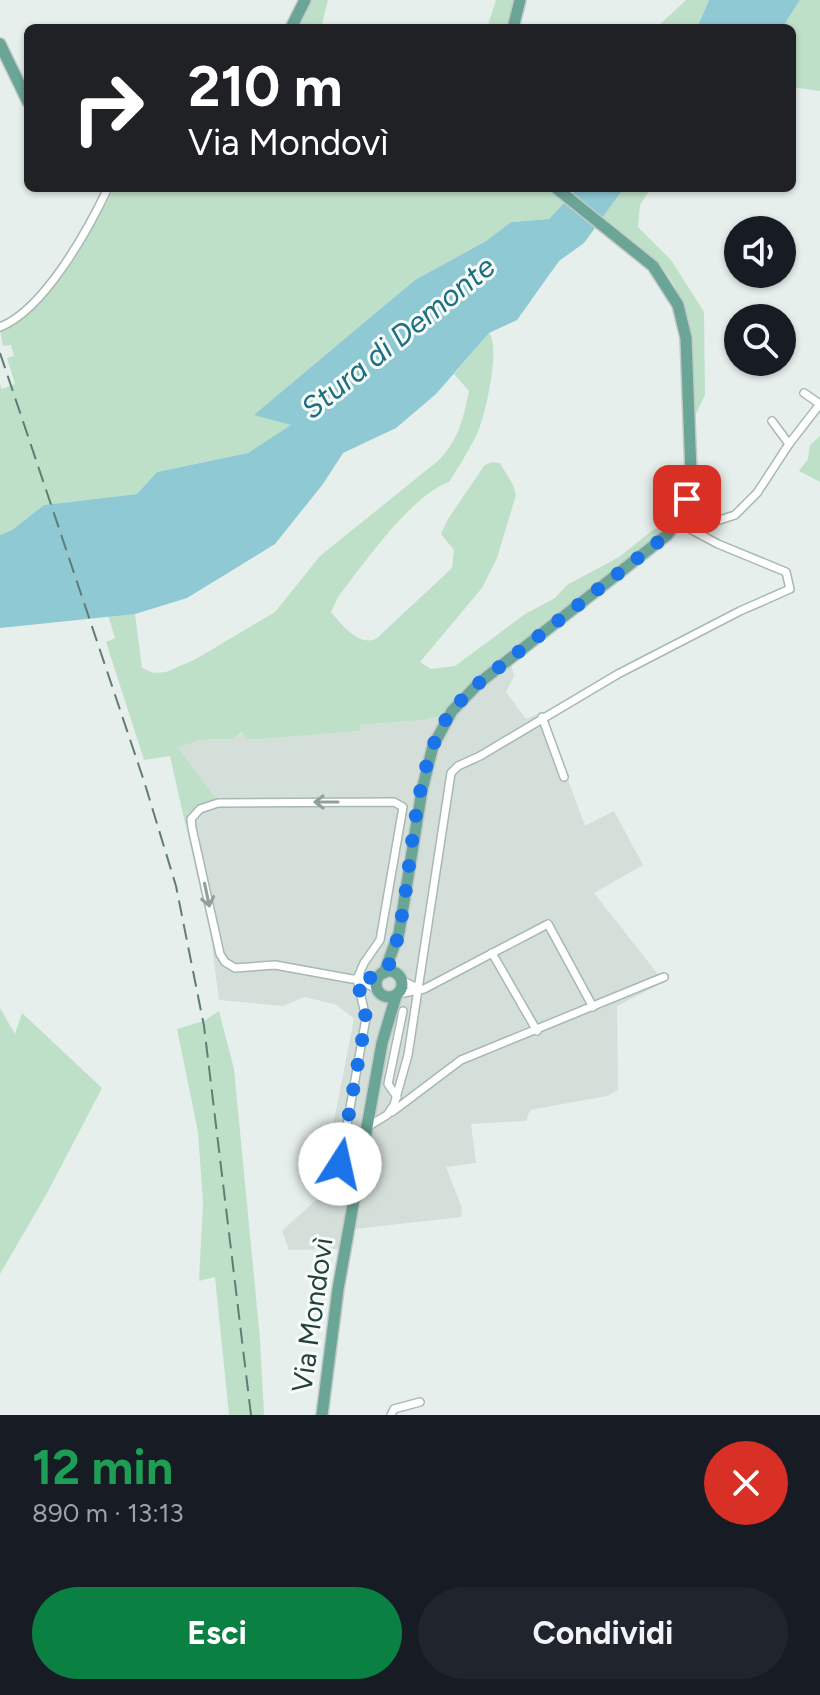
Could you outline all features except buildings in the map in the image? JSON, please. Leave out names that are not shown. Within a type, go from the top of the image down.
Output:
[{"type":"main road","points":[[293,24],[305,0]]},
{"type":"main road","points":[[514,24],[520,0]]},
{"type":"main road","points":[[0,44],[24,94]]},
{"type":"main road","name":"Via Mondovì","points":[[400,978],[399,933],[426,768],[441,727],[479,683],[682,524],[691,473],[689,393],[678,305],[661,275],[561,192]]},
{"type":"main road","name":"Via Mondovì","points":[[322,1415],[338,1289],[382,1043],[384,1006],[380,983],[399,933]]},
{"type":"main road","points":[[392,972],[400,978],[402,987],[397,995],[388,997],[380,983],[392,972]]},
{"type":"main road","name":"Via Mondovì","points":[[382,1043],[397,995]]},
{"type":"street","points":[[0,327],[18,319],[54,280],[106,192]]},
{"type":"street","points":[[682,524],[704,525],[735,515],[770,475],[820,404],[804,393]]},
{"type":"street","points":[[772,421],[789,444]]},
{"type":"street","points":[[387,1115],[397,1097],[419,989],[454,768],[698,632],[790,589],[786,572],[718,544],[682,524]]},
{"type":"street","points":[[542,717],[564,777]]},
{"type":"street","points":[[340,1164],[366,1018],[357,979],[380,940],[403,807],[379,802],[218,803],[200,809],[191,819],[192,828],[220,954],[225,962],[235,968],[275,965],[357,979],[380,983]]},
{"type":"street","points":[[397,995],[424,989],[548,924],[593,1007]]},
{"type":"street","points":[[492,953],[537,1031]]},
{"type":"street","points":[[367,1127],[461,1060],[664,977]]},
{"type":"street","points":[[400,978],[419,989]]},
{"type":"street","points":[[397,1097],[388,1084],[403,1011]]},
{"type":"street","points":[[391,1415],[394,1409],[420,1402]]},
{"type":"shaded area","points":[[509,656],[514,676],[506,692],[526,719],[543,712],[585,826],[614,811],[643,865],[594,893],[664,982],[617,1006],[618,1090],[607,1096],[530,1110],[526,1121],[471,1124],[476,1163],[446,1167],[462,1208],[461,1217],[345,1230],[339,1249],[289,1250],[282,1231],[319,1197],[354,1019],[337,1005],[305,997],[283,1006],[219,1000],[211,938],[170,755],[178,748],[200,740],[233,739],[243,732],[247,740],[359,731],[360,725],[440,716],[461,694]]},
{"type":"green space","points":[[312,0],[328,0],[322,24],[298,24]]},
{"type":"green space","points":[[496,0],[515,0],[507,24],[488,24]]},
{"type":"green space","points":[[686,0],[709,0],[699,24],[660,24]]},
{"type":"green space","points":[[800,0],[820,0],[820,91],[796,88],[796,24],[785,24]]},
{"type":"green space","points":[[113,192],[552,192],[565,202],[549,219],[511,222],[486,241],[415,280],[256,415],[292,425],[248,453],[157,472],[137,494],[44,505],[12,530],[0,535],[0,384],[2,389],[15,384],[7,358],[14,356],[11,345],[3,346],[0,330],[20,319],[54,288]]},
{"type":"green space","points":[[621,192],[648,192],[640,205],[638,227],[671,260],[704,312],[705,395],[694,418],[692,347],[679,296],[656,262],[603,217]]},
{"type":"green space","points":[[489,333],[492,368],[487,401],[475,438],[449,482],[434,489],[404,516],[338,597],[331,612],[340,623],[363,640],[376,639],[452,568],[454,550],[441,534],[484,466],[491,462],[500,463],[516,495],[497,558],[482,588],[420,662],[431,669],[455,666],[525,614],[555,598],[567,585],[619,557],[653,530],[670,524],[461,694],[440,716],[360,725],[360,731],[247,740],[242,732],[233,739],[200,740],[178,748],[216,799],[197,808],[189,825],[185,823],[170,756],[144,760],[106,642],[115,638],[108,615],[135,614],[142,668],[154,673],[166,672],[196,659],[275,612],[320,556],[446,452],[459,428],[469,391],[454,374]]},
{"type":"green space","points":[[820,436],[820,482],[799,471],[808,459],[810,445]]},
{"type":"green space","points":[[0,1008],[15,1034],[22,1013],[102,1088],[0,1274]]},
{"type":"green space","points":[[219,1011],[234,1069],[260,1339],[264,1415],[229,1415],[215,1277],[199,1281],[203,1203],[198,1132],[177,1029],[204,1021]]},
{"type":"water","points":[[709,0],[800,0],[785,24],[699,24]]},
{"type":"water","name":"Stura di Demonte","points":[[574,192],[621,192],[584,243],[559,261],[517,320],[489,333],[436,394],[396,428],[343,453],[323,484],[275,544],[187,598],[135,614],[0,628],[0,535],[12,530],[44,505],[137,494],[157,472],[248,453],[291,425],[254,415],[415,280],[486,241],[511,222],[549,219]]},
{"type":"railway","points":[[0,353],[144,781],[176,886],[204,1026],[251,1415]]},
{"type":"route","points":[[340,1164],[366,1018],[357,979],[379,977],[388,967],[394,952],[426,768],[441,727],[462,699],[479,683],[667,535],[677,522],[687,499]]}]
